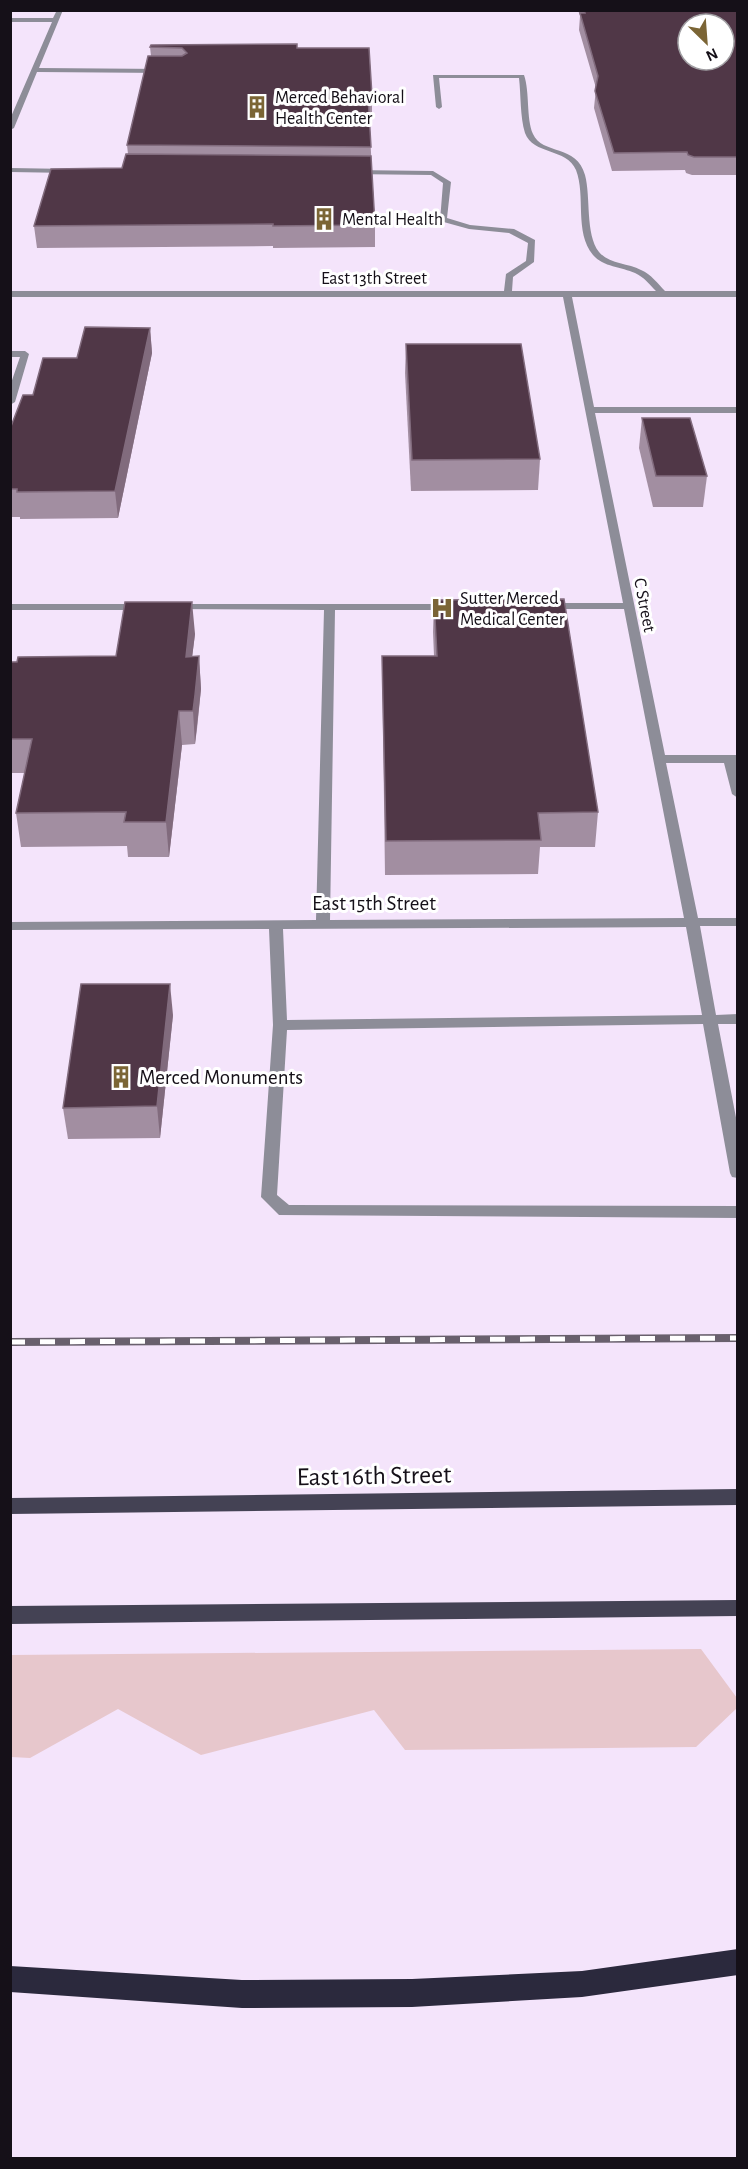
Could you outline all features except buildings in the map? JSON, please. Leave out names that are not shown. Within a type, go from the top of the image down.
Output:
[{"type":"highway","points":[[10,1979],[242,1994],[412,1993],[582,1984],[738,1962]]},
{"type":"main road","name":"East 16th Street","points":[[10,1506],[738,1497]]},
{"type":"main road","points":[[10,1615],[738,1608]]},
{"type":"street","points":[[10,128],[60,10]]},
{"type":"street","points":[[10,20],[56,20]]},
{"type":"street","points":[[35,70],[173,71]]},
{"type":"street","points":[[439,107],[435,76],[522,76],[529,134],[533,140],[567,155],[579,166],[590,239],[596,254],[606,261],[641,273],[663,294]]},
{"type":"street","points":[[10,171],[81,171]]},
{"type":"street","points":[[339,172],[433,173],[447,182],[443,219],[469,227],[511,231],[532,242],[530,262],[509,276],[508,294]]},
{"type":"street","name":"East 13th Street","points":[[10,294],[738,294]]},
{"type":"street","name":"C Street","points":[[567,294],[692,922],[738,1173]]},
{"type":"street","points":[[10,354],[25,354],[10,402]]},
{"type":"street","points":[[590,410],[738,410]]},
{"type":"street","points":[[10,607],[462,606]]},
{"type":"street","points":[[533,606],[629,606]]},
{"type":"street","points":[[323,925],[330,607]]},
{"type":"street","points":[[659,759],[733,759],[738,794]]},
{"type":"street","name":"East 15th Street","points":[[10,926],[738,922]]},
{"type":"street","points":[[276,925],[280,1025],[269,1197],[285,1211],[738,1212]]},
{"type":"street","points":[[280,1025],[738,1019]]},
{"type":"shaded area","points":[[701,1649],[737,1698],[737,1708],[696,1747],[405,1750],[374,1710],[201,1755],[118,1709],[30,1758],[11,1757],[11,1655]]},
{"type":"railway","points":[[10,1342],[738,1338]]},
{"type":"place","name":"Merced Behavioral Health Center","points":[[257,107]]},
{"type":"place","name":"Mental Health","points":[[324,219]]},
{"type":"place","name":"Sutter Merced Medical Center","points":[[442,608]]},
{"type":"place","name":"Merced Monuments","points":[[121,1077]]}]
